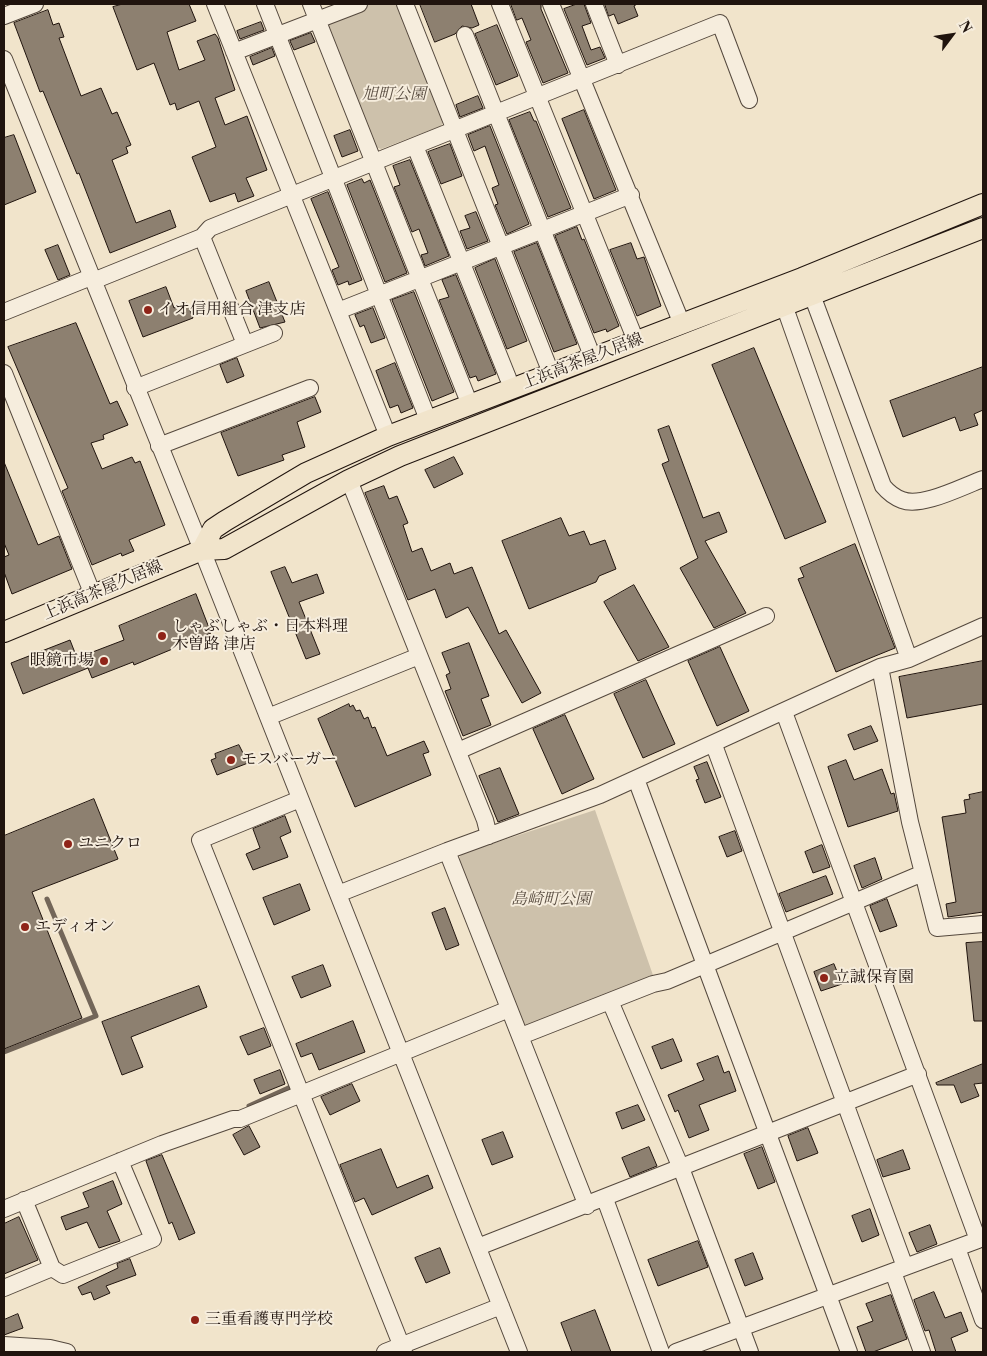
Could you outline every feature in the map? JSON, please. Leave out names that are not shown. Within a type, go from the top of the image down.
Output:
[{"type":"main road","name":"上浜高茶屋久居線","points":[[202,550],[213,529],[225,521],[306,473],[388,436],[682,324],[983,204]]},
{"type":"main road","name":"上浜高茶屋久居線","points":[[4,632],[202,550],[224,549],[349,480],[400,456],[983,228]]},
{"type":"street","points":[[4,16],[35,4]]},
{"type":"street","points":[[216,4],[388,436]]},
{"type":"street","points":[[265,4],[425,412]]},
{"type":"street","points":[[311,4],[470,405]]},
{"type":"street","points":[[234,52],[359,4]]},
{"type":"street","points":[[405,4],[551,373]]},
{"type":"street","points":[[500,4],[636,341]]},
{"type":"street","points":[[594,4],[618,65]]},
{"type":"street","points":[[555,5],[581,79],[586,85],[682,324]]},
{"type":"street","points":[[4,312],[202,237],[210,228],[720,23],[749,100]]},
{"type":"street","points":[[465,35],[589,348]]},
{"type":"street","points":[[4,59],[135,388],[202,550],[520,1352]]},
{"type":"street","points":[[415,146],[508,378]]},
{"type":"street","points":[[338,311],[630,195]]},
{"type":"street","points":[[202,237],[245,344]]},
{"type":"street","points":[[812,295],[882,486],[902,500],[912,502],[923,501],[983,479]]},
{"type":"street","points":[[784,305],[909,659]]},
{"type":"street","points":[[135,388],[274,332]]},
{"type":"street","points":[[4,373],[93,595]]},
{"type":"street","points":[[159,446],[310,388]]},
{"type":"street","points":[[349,480],[485,820],[489,836]]},
{"type":"street","points":[[458,752],[766,616]]},
{"type":"street","points":[[338,894],[447,851],[565,809],[714,744],[880,667],[909,659],[983,626]]},
{"type":"street","points":[[268,717],[420,656]]},
{"type":"street","points":[[880,667],[910,822],[938,928],[983,924]]},
{"type":"street","points":[[676,1352],[978,1240],[784,712]]},
{"type":"street","points":[[714,744],[845,1103],[899,1269],[922,1352]]},
{"type":"street","points":[[636,779],[849,1352]]},
{"type":"street","points":[[300,799],[200,840],[403,1349]]},
{"type":"street","points":[[447,851],[587,1206]]},
{"type":"street","points":[[521,1036],[706,965],[923,873]]},
{"type":"street","points":[[610,1001],[680,1168],[750,1352]]},
{"type":"street","points":[[4,1209],[120,1161],[233,1119],[240,1119],[510,1010]]},
{"type":"street","points":[[478,1247],[605,1199],[614,1193],[918,1074]]},
{"type":"street","points":[[24,1200],[52,1268],[63,1276],[153,1238],[120,1161]]},
{"type":"street","points":[[605,1199],[661,1352]]},
{"type":"street","points":[[957,1248],[983,1320]]},
{"type":"street","points":[[4,1288],[52,1268]]},
{"type":"street","points":[[385,1352],[403,1349],[501,1306]]},
{"type":"street","points":[[4,1345],[50,1348],[67,1352]]},
{"type":"green space","name":"旭町公園","points":[[370,4],[398,4],[445,118],[441,126],[381,149],[373,146],[324,22]]},
{"type":"green space","name":"島崎町公園","points":[[595,810],[654,978],[528,1026],[524,1024],[459,859],[461,854]]},
{"type":"building","points":[[123,4],[189,4],[196,21],[167,32],[179,70],[205,60],[197,41],[215,34],[218,38],[235,90],[215,98],[225,125],[247,116],[267,170],[246,178],[254,196],[238,202],[235,193],[210,202],[192,157],[216,147],[199,101],[177,110],[175,103],[170,105],[154,63],[137,70],[113,7]]},
{"type":"building","points":[[420,4],[471,4],[479,25],[472,28],[462,26],[455,34],[435,42]]},
{"type":"building","points":[[511,4],[541,4],[541,9],[568,73],[543,83],[526,42],[531,40],[522,18],[517,20]]},
{"type":"building","points":[[577,4],[584,4],[591,23],[582,26],[591,50],[600,47],[605,58],[587,65],[564,9]]},
{"type":"building","points":[[605,4],[637,4],[634,6],[638,16],[618,24],[614,14],[609,16]]},
{"type":"building","points":[[48,10],[53,25],[59,23],[64,37],[59,38],[81,96],[101,88],[112,114],[117,112],[131,145],[126,147],[128,153],[112,160],[136,223],[170,210],[176,227],[110,253],[79,173],[77,174],[43,91],[40,92],[14,23]]},
{"type":"building","points":[[261,22],[264,30],[240,39],[237,31]]},
{"type":"building","points":[[497,25],[518,76],[496,85],[475,34]]},
{"type":"building","points":[[311,33],[315,42],[294,50],[290,41]]},
{"type":"building","points":[[272,48],[275,56],[253,65],[250,57]]},
{"type":"building","points":[[478,96],[483,108],[460,117],[456,105]]},
{"type":"building","points":[[584,110],[616,190],[594,199],[562,119]]},
{"type":"building","points":[[530,112],[534,121],[536,121],[571,208],[548,217],[509,120]]},
{"type":"building","points":[[490,126],[529,224],[507,234],[495,205],[498,204],[492,188],[499,185],[485,146],[474,151],[468,135]]},
{"type":"building","points":[[350,130],[358,151],[342,157],[334,136]]},
{"type":"building","points":[[14,135],[36,192],[4,205],[4,138]]},
{"type":"building","points":[[450,144],[462,176],[441,184],[428,152]]},
{"type":"building","points":[[410,160],[449,256],[425,266],[421,255],[428,253],[419,229],[412,232],[394,187],[400,185],[393,166]]},
{"type":"building","points":[[362,179],[364,183],[370,180],[407,273],[385,282],[347,185]]},
{"type":"building","points":[[328,192],[362,280],[349,285],[348,281],[338,285],[332,270],[339,267],[311,199]]},
{"type":"building","points":[[476,212],[488,241],[467,249],[460,231],[470,228],[465,216]]},
{"type":"building","points":[[577,227],[582,240],[584,239],[619,326],[607,332],[606,329],[594,333],[555,236]]},
{"type":"building","points":[[537,243],[577,344],[554,352],[514,252]]},
{"type":"building","points":[[631,243],[637,259],[644,257],[661,306],[637,316],[610,250]]},
{"type":"building","points":[[58,245],[70,275],[58,280],[45,250]]},
{"type":"building","points":[[495,259],[527,341],[507,349],[475,268]]},
{"type":"building","points":[[456,275],[496,374],[478,381],[476,376],[470,378],[439,300],[449,297],[442,280]]},
{"type":"building","points":[[269,282],[285,322],[260,328],[246,291]]},
{"type":"building","points":[[166,287],[174,308],[187,303],[193,318],[143,337],[129,301]]},
{"type":"building","points":[[414,292],[454,392],[432,401],[392,300]]},
{"type":"building","points":[[373,308],[385,338],[371,343],[364,325],[360,327],[355,315]]},
{"type":"building","points":[[76,323],[110,404],[117,401],[128,425],[103,435],[104,439],[91,443],[102,469],[132,457],[135,463],[140,461],[165,525],[129,540],[134,551],[122,556],[121,553],[92,565],[62,491],[68,488],[8,347]]},
{"type":"building","points":[[754,348],[826,522],[785,539],[712,365]]},
{"type":"building","points":[[237,358],[244,376],[227,383],[220,365]]},
{"type":"building","points":[[395,363],[413,408],[401,413],[398,405],[390,408],[376,371]]},
{"type":"building","points":[[983,367],[983,410],[974,414],[978,425],[960,431],[955,417],[903,437],[890,401]]},
{"type":"building","points":[[315,397],[321,412],[297,422],[305,447],[282,455],[284,460],[238,476],[221,433]]},
{"type":"building","points":[[669,426],[703,518],[719,512],[727,532],[705,541],[746,613],[714,628],[680,568],[698,558],[662,464],[669,461],[658,430]]},
{"type":"building","points":[[454,457],[463,474],[434,488],[425,470]]},
{"type":"building","points":[[4,462],[38,545],[59,536],[72,569],[12,594],[4,572],[4,557],[9,555],[4,543]]},
{"type":"building","points":[[384,486],[389,499],[397,496],[408,523],[403,525],[412,552],[422,548],[431,571],[450,563],[454,574],[472,567],[499,634],[506,630],[541,693],[522,703],[468,607],[446,618],[435,589],[408,600],[365,493]]},
{"type":"building","points":[[561,518],[569,536],[584,531],[590,545],[605,540],[616,569],[599,576],[596,582],[529,609],[502,541]]},
{"type":"building","points":[[855,544],[895,648],[836,672],[798,579],[804,577],[800,568]]},
{"type":"building","points":[[285,567],[292,583],[317,574],[324,593],[299,602],[320,654],[306,659],[271,572]]},
{"type":"building","points":[[634,585],[669,647],[638,661],[604,602]]},
{"type":"building","points":[[196,594],[211,633],[134,665],[133,662],[92,678],[88,668],[23,694],[11,663],[70,640],[77,658],[124,640],[119,626]]},
{"type":"building","points":[[469,643],[489,696],[481,699],[491,725],[463,736],[445,691],[451,689],[446,675],[450,673],[442,653]]},
{"type":"building","points":[[720,647],[749,711],[717,726],[688,661]]},
{"type":"building","points":[[983,661],[983,704],[907,718],[899,677]]},
{"type":"building","points":[[646,680],[675,744],[643,758],[614,694]]},
{"type":"building","points":[[349,704],[350,707],[353,705],[356,711],[360,710],[364,719],[368,717],[372,728],[375,727],[387,756],[424,741],[429,752],[423,754],[431,775],[355,807],[318,719]]},
{"type":"building","points":[[565,715],[594,779],[562,794],[533,729]]},
{"type":"building","points":[[871,726],[878,741],[854,750],[848,735]]},
{"type":"building","name":"モスバーガー","points":[[239,745],[248,763],[217,775],[211,760],[216,758],[215,754]]},
{"type":"building","points":[[846,760],[854,780],[882,769],[891,794],[894,793],[898,811],[848,827],[828,767]]},
{"type":"building","points":[[707,762],[721,797],[705,803],[696,780],[699,779],[694,767]]},
{"type":"building","points":[[500,768],[519,814],[498,822],[479,776]]},
{"type":"building","points":[[983,792],[983,912],[948,917],[946,904],[956,902],[942,817],[966,813],[964,800],[970,799],[969,795]]},
{"type":"building","name":"エディオン","points":[[94,799],[118,859],[32,892],[82,1018],[4,1049],[4,836]]},
{"type":"building","points":[[285,816],[291,832],[280,837],[288,857],[253,870],[246,854],[260,848],[253,829]]},
{"type":"building","points":[[735,831],[742,851],[727,857],[719,837]]},
{"type":"building","points":[[822,845],[830,867],[813,873],[805,852]]},
{"type":"building","points":[[875,858],[882,879],[862,888],[854,866]]},
{"type":"building","points":[[826,876],[833,894],[786,912],[779,894]]},
{"type":"building","points":[[300,884],[310,910],[274,925],[263,898]]},
{"type":"building","points":[[887,899],[897,926],[880,932],[870,906]]},
{"type":"building","points":[[445,908],[459,945],[446,950],[432,913]]},
{"type":"building","points":[[983,942],[983,1021],[974,1021],[966,943]]},
{"type":"building","points":[[834,964],[842,984],[821,991],[814,972]]},
{"type":"building","points":[[323,965],[331,986],[301,998],[292,977]]},
{"type":"building","points":[[199,986],[207,1007],[131,1037],[143,1067],[122,1075],[102,1022]]},
{"type":"building","points":[[353,1021],[365,1052],[319,1070],[312,1053],[301,1057],[296,1044]]},
{"type":"building","points":[[264,1028],[271,1046],[248,1055],[240,1037]]},
{"type":"building","points":[[673,1039],[682,1061],[661,1069],[652,1047]]},
{"type":"building","points":[[718,1056],[724,1073],[729,1071],[736,1091],[699,1105],[709,1130],[689,1138],[678,1110],[675,1112],[668,1095],[704,1080],[697,1064]]},
{"type":"building","points":[[983,1064],[983,1083],[974,1084],[979,1096],[961,1103],[954,1085],[937,1085],[936,1083]]},
{"type":"building","points":[[280,1070],[285,1084],[260,1094],[254,1080]]},
{"type":"building","points":[[352,1084],[360,1101],[330,1115],[321,1097]]},
{"type":"building","points":[[638,1105],[645,1120],[622,1129],[616,1113]]},
{"type":"building","points":[[249,1126],[260,1147],[244,1155],[233,1135]]},
{"type":"building","points":[[808,1128],[818,1153],[797,1161],[788,1136]]},
{"type":"building","points":[[503,1132],[513,1157],[492,1165],[482,1140]]},
{"type":"building","points":[[649,1147],[657,1166],[630,1177],[622,1158]]},
{"type":"building","points":[[762,1147],[775,1182],[758,1189],[744,1154]]},
{"type":"building","points":[[381,1149],[397,1188],[428,1175],[433,1188],[372,1215],[364,1198],[355,1202],[340,1165]]},
{"type":"building","points":[[903,1150],[910,1169],[883,1177],[877,1160]]},
{"type":"building","points":[[162,1155],[195,1233],[179,1240],[172,1222],[169,1224],[146,1161]]},
{"type":"building","points":[[113,1181],[122,1204],[107,1211],[120,1241],[99,1248],[87,1222],[66,1230],[61,1217],[89,1207],[83,1193]]},
{"type":"building","points":[[870,1209],[879,1235],[862,1242],[852,1216]]},
{"type":"building","points":[[19,1217],[38,1260],[4,1274],[4,1224]]},
{"type":"building","points":[[930,1225],[937,1244],[917,1252],[909,1233]]},
{"type":"building","points":[[698,1241],[708,1267],[658,1286],[648,1260]]},
{"type":"building","points":[[440,1248],[450,1273],[426,1283],[415,1258]]},
{"type":"building","points":[[753,1253],[763,1279],[745,1286],[735,1260]]},
{"type":"building","points":[[130,1259],[136,1275],[106,1286],[110,1293],[94,1300],[91,1292],[82,1295],[78,1287],[118,1268],[117,1264]]},
{"type":"building","points":[[934,1292],[945,1318],[961,1312],[968,1331],[951,1338],[956,1352],[936,1352],[929,1330],[925,1331],[914,1300]]},
{"type":"building","points":[[891,1295],[907,1339],[873,1352],[866,1352],[857,1327],[873,1321],[866,1304]]},
{"type":"building","points":[[595,1310],[611,1352],[572,1352],[561,1323]]},
{"type":"building","points":[[18,1314],[23,1328],[4,1335],[4,1320]]},
{"type":"waterway","points":[[4,1052],[96,1016],[47,899]]},
{"type":"waterway","points":[[249,1106],[295,1085]]},
{"type":"place","name":"イオ信用組合 津支店","points":[[148,310]]},
{"type":"place","name":"しゃぶしゃぶ・日本料理 木曽路 津店","points":[[162,636]]},
{"type":"place","name":"眼鏡市場","points":[[104,661]]},
{"type":"place","name":"モスバーガー","points":[[231,760]]},
{"type":"place","name":"ユニクロ","points":[[68,844]]},
{"type":"place","name":"エディオン","points":[[25,927]]},
{"type":"place","name":"立誠保育園","points":[[824,978]]},
{"type":"place","name":"三重看護専門学校","points":[[195,1320]]}]
